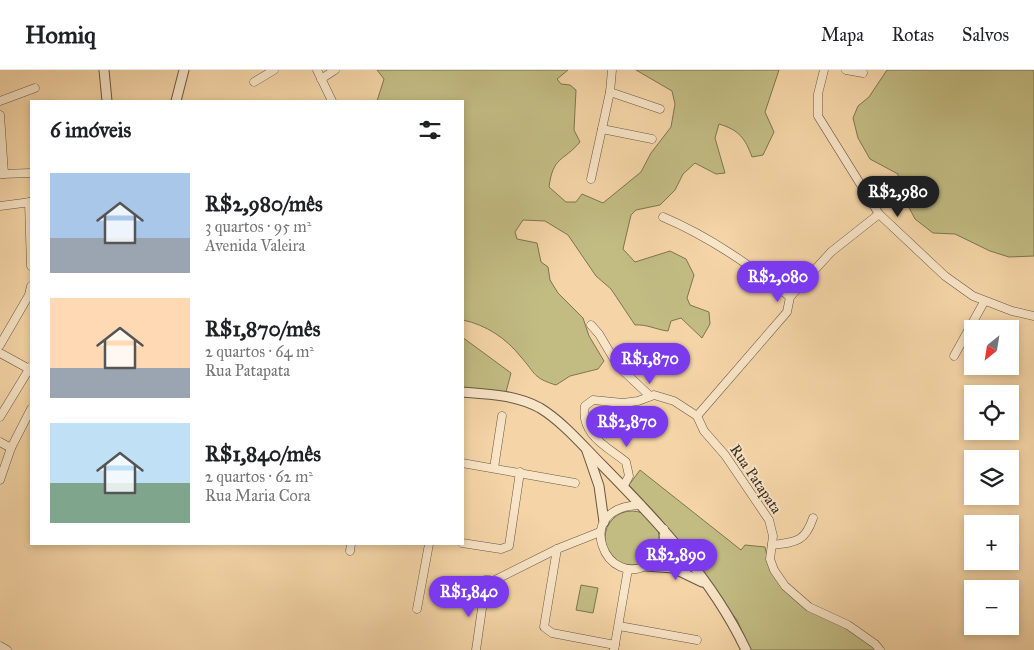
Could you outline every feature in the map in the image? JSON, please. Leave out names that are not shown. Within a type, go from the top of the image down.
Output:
[{"type":"street","points":[[104,70],[107,100]]},
{"type":"street","points":[[176,100],[184,70]]},
{"type":"street","points":[[254,82],[260,73],[274,70]]},
{"type":"street","points":[[317,70],[332,100]]},
{"type":"street","points":[[321,79],[335,70]]},
{"type":"street","points":[[591,179],[610,92],[612,70]]},
{"type":"street","points":[[824,70],[818,94],[818,116],[879,214],[945,276],[984,302],[1034,316]]},
{"type":"street","points":[[846,70],[862,73]]},
{"type":"street","points":[[0,101],[35,88]]},
{"type":"street","points":[[610,92],[660,109]]},
{"type":"street","points":[[0,115],[2,174],[30,173]]},
{"type":"street","points":[[602,129],[652,139]]},
{"type":"street","points":[[0,206],[30,202]]},
{"type":"street","points":[[697,416],[787,312],[790,297],[831,252],[879,214]]},
{"type":"street","points":[[663,217],[688,228],[721,247],[790,297]]},
{"type":"street","points":[[0,345],[30,298]]},
{"type":"street","points":[[954,356],[984,302]]},
{"type":"street","points":[[591,325],[599,334],[618,366],[650,396]]},
{"type":"street","points":[[0,352],[30,367]]},
{"type":"street","points":[[0,417],[30,370]]},
{"type":"street","points":[[464,392],[512,397],[528,402],[553,418],[664,528],[730,618],[746,650]]},
{"type":"street","name":"Rua Patapata","points":[[623,487],[629,476],[626,462],[598,442],[586,420],[584,409],[592,400],[623,403],[638,401],[650,396],[659,396],[674,401],[697,416],[704,431],[725,455],[762,508],[772,530],[770,558],[774,570],[785,586],[809,607],[848,625],[876,644],[880,650]]},
{"type":"street","points":[[0,480],[11,448],[30,411]]},
{"type":"street","points":[[494,468],[502,416]]},
{"type":"street","points":[[0,442],[11,448]]},
{"type":"street","points":[[586,449],[599,486],[604,522]]},
{"type":"street","points":[[464,463],[575,483]]},
{"type":"street","points":[[464,543],[501,549],[506,548],[510,543],[520,472]]},
{"type":"street","points":[[641,505],[618,508],[604,522],[600,532],[602,549],[607,556],[620,567],[628,569],[664,566],[682,570],[709,588]]},
{"type":"street","points":[[772,545],[795,542],[801,539],[808,532],[813,518]]},
{"type":"street","points":[[646,566],[655,560],[662,550],[665,540],[664,528]]},
{"type":"street","points":[[476,650],[488,585],[557,549],[600,532]]},
{"type":"street","points":[[417,609],[429,545]]},
{"type":"street","points":[[557,549],[544,626],[552,633],[615,648],[628,569]]},
{"type":"street","points":[[619,626],[697,640]]},
{"type":"street","points":[[0,646],[7,650]]},
{"type":"shaded area","points":[[377,70],[568,70],[557,79],[561,84],[570,85],[576,90],[574,130],[580,142],[556,164],[549,187],[566,202],[576,202],[582,194],[603,203],[641,172],[651,153],[671,127],[675,104],[672,91],[636,70],[779,70],[765,112],[774,132],[763,155],[752,157],[744,140],[736,132],[719,124],[715,138],[725,173],[716,174],[695,163],[683,174],[675,190],[660,205],[636,210],[631,215],[623,249],[635,262],[670,251],[686,259],[694,275],[687,298],[690,305],[709,312],[710,324],[702,338],[681,318],[671,321],[668,331],[644,325],[635,325],[611,289],[596,276],[568,235],[545,221],[523,220],[515,232],[517,239],[537,243],[541,262],[548,267],[550,280],[558,293],[583,318],[589,336],[604,361],[598,369],[570,376],[556,385],[536,375],[515,350],[495,333],[480,325],[464,320],[464,100],[377,100],[384,79]]},
{"type":"shaded area","points":[[887,70],[1034,70],[1034,256],[1009,257],[990,251],[955,234],[933,233],[915,219],[900,190],[898,174],[870,159],[858,138],[853,118],[858,106],[869,97]]},
{"type":"shaded area","points":[[464,338],[511,373],[506,392],[464,388]]},
{"type":"shaded area","points":[[640,470],[741,550],[745,545],[765,547],[770,569],[785,590],[832,617],[876,650],[750,650],[737,620],[659,517],[629,485]]},
{"type":"shaded area","points":[[632,511],[642,513],[651,519],[657,528],[659,538],[657,548],[651,557],[642,563],[632,565],[622,563],[613,557],[607,548],[605,538],[607,528],[613,519],[622,513]]},
{"type":"shaded area","points":[[581,585],[598,588],[593,613],[576,610]]}]
